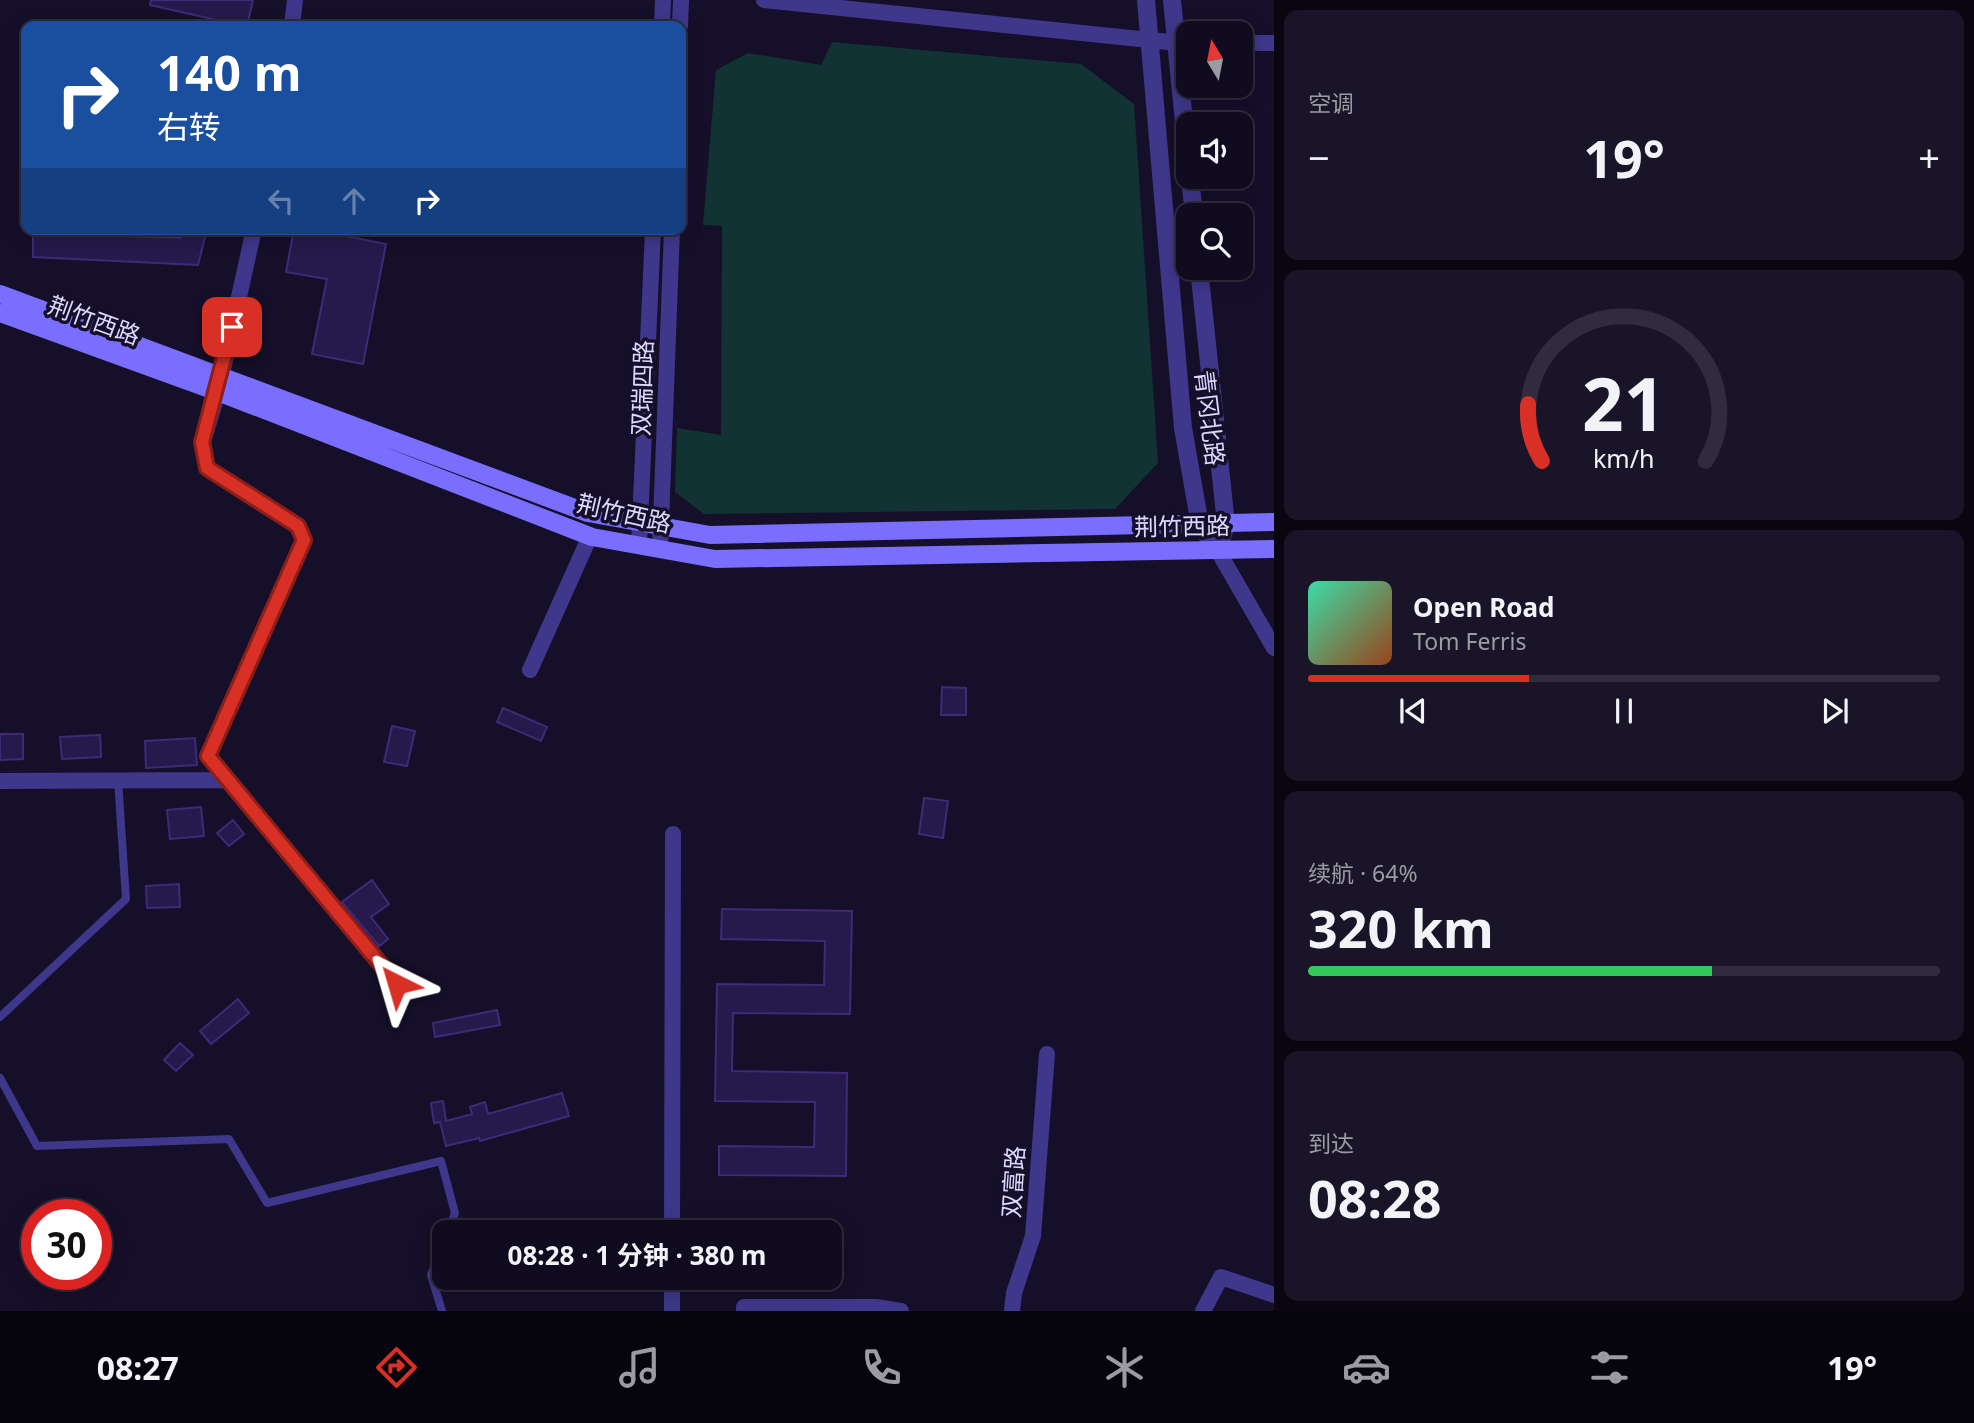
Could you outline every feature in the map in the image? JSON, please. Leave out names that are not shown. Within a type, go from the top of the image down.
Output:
[{"type":"main road","name":"荆竹西路","points":[[0,294],[590,536],[715,559],[1274,550]]},
{"type":"main road","name":"荆竹西路","points":[[0,313],[220,384],[588,513],[710,535],[1274,522]]},
{"type":"street","points":[[293,21],[295,0]]},
{"type":"street","points":[[662,21],[663,0]]},
{"type":"street","points":[[680,21],[681,0]]},
{"type":"street","points":[[764,0],[1176,44]]},
{"type":"street","name":"青冈北路","points":[[1146,0],[1183,428],[1200,525],[1218,551]]},
{"type":"street","points":[[1172,0],[1177,21]]},
{"type":"street","points":[[1253,43],[1274,43]]},
{"type":"street","points":[[253,235],[220,384],[202,442],[207,468],[298,526],[304,540],[208,756],[397,984]]},
{"type":"street","name":"双瑞四路","points":[[639,545],[653,235]]},
{"type":"street","name":"双瑞四路","points":[[660,549],[673,235]]},
{"type":"street","name":"青冈北路","points":[[1200,280],[1226,524],[1218,551]]},
{"type":"street","points":[[530,670],[590,536]]},
{"type":"street","points":[[1218,551],[1274,648]]},
{"type":"street","points":[[0,781],[228,780]]},
{"type":"street","points":[[672,1220],[673,834]]},
{"type":"street","name":"双富路","points":[[1012,1311],[1014,1293],[1033,1236],[1047,1055]]},
{"type":"street","points":[[1203,1311],[1221,1277],[1274,1295]]},
{"type":"street","points":[[672,1290],[672,1311]]},
{"type":"street","points":[[744,1309],[876,1307],[901,1311]]},
{"type":"lane","points":[[0,1017],[126,899],[118,780]]},
{"type":"lane","points":[[0,1078],[37,1146],[229,1139],[267,1203],[441,1161],[455,1213],[452,1220]]},
{"type":"lane","points":[[436,1290],[442,1311]]},
{"type":"green space","points":[[832,42],[1081,64],[1134,104],[1158,463],[1115,509],[704,514],[675,492],[677,428],[721,435],[722,226],[703,225],[716,70],[748,53],[821,65]]},
{"type":"building","points":[[151,0],[253,0],[248,21],[221,21],[150,5]]},
{"type":"building","points":[[33,235],[181,238],[182,235],[206,235],[198,265],[33,257]]},
{"type":"building","points":[[293,235],[341,235],[386,244],[363,364],[312,354],[327,279],[286,272]]},
{"type":"building","points":[[942,687],[966,688],[966,715],[941,715]]},
{"type":"building","points":[[503,708],[547,727],[541,741],[497,722]]},
{"type":"building","points":[[392,726],[415,731],[407,766],[384,762]]},
{"type":"building","points":[[0,734],[23,734],[23,759],[0,760]]},
{"type":"building","points":[[100,735],[101,757],[62,759],[60,737]]},
{"type":"building","points":[[195,738],[197,765],[146,768],[145,741]]},
{"type":"building","points":[[924,798],[948,801],[943,838],[919,834]]},
{"type":"building","points":[[201,807],[204,836],[170,839],[167,810]]},
{"type":"building","points":[[233,820],[244,834],[229,846],[217,833]]},
{"type":"building","points":[[372,880],[389,904],[371,917],[388,939],[379,946],[342,902]]},
{"type":"building","points":[[179,884],[180,907],[147,908],[146,886]]},
{"type":"building","points":[[722,909],[852,911],[850,1014],[733,1013],[732,1071],[847,1073],[846,1176],[719,1175],[719,1146],[814,1147],[815,1102],[715,1101],[717,984],[824,985],[825,941],[721,939]]},
{"type":"building","points":[[238,999],[249,1013],[211,1044],[200,1031]]},
{"type":"building","points":[[497,1010],[500,1025],[435,1037],[433,1023]]},
{"type":"building","points":[[180,1043],[193,1055],[176,1071],[164,1060]]},
{"type":"building","points":[[562,1093],[569,1116],[480,1141],[479,1138],[446,1146],[440,1122],[434,1123],[431,1103],[443,1101],[446,1121],[472,1114],[470,1107],[485,1102],[488,1114]]},
{"type":"route","points":[[232,327],[218,392],[202,442],[207,468],[298,526],[304,540],[208,756],[397,984]]}]
